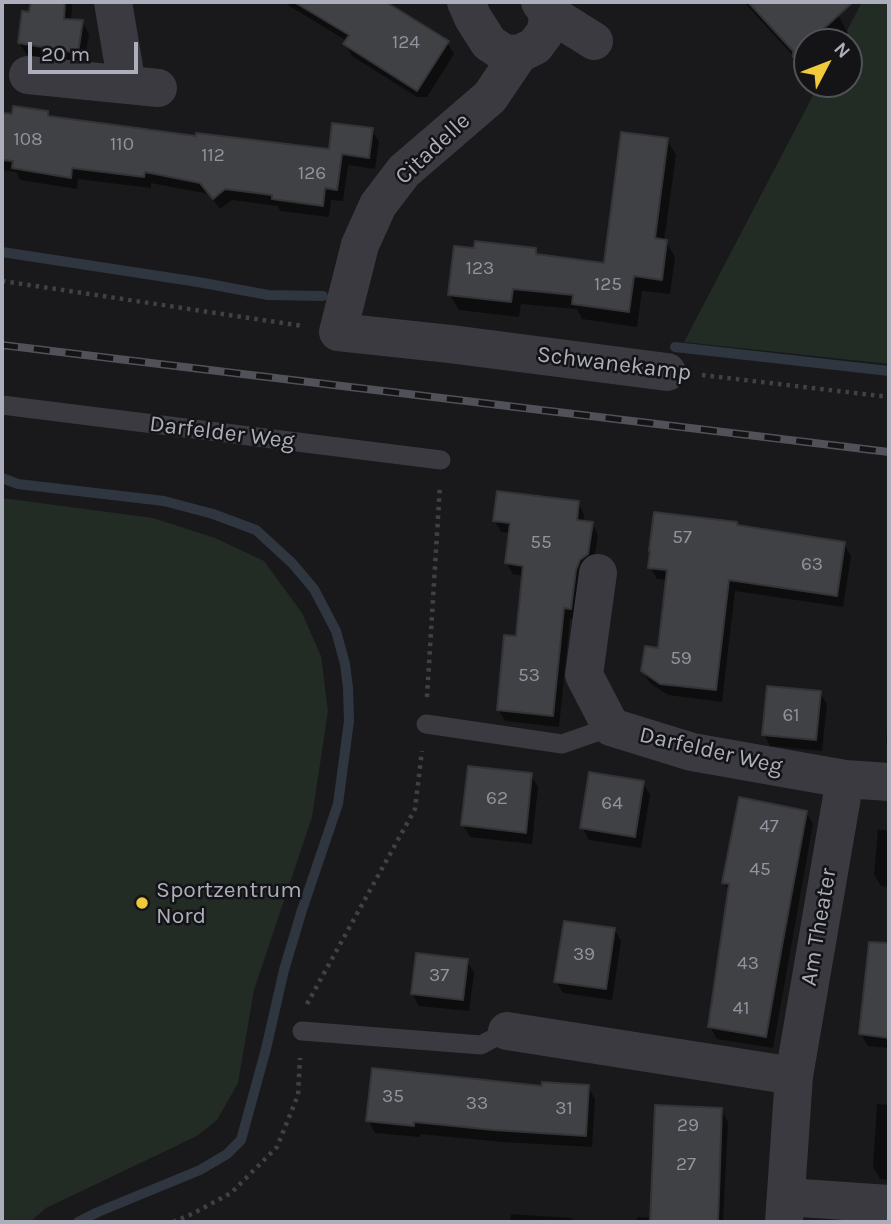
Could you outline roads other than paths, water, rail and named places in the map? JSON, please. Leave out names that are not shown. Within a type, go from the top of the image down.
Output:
[{"type":"street","points":[[28,75],[142,87],[113,2]]},
{"type":"street","points":[[466,2],[489,43],[504,53],[519,54]]},
{"type":"street","name":"Citadelle","points":[[338,332],[360,245],[378,205],[404,171],[490,97],[519,54],[535,46],[548,23],[543,6]]},
{"type":"street","name":"Citadelle","points":[[543,6],[594,41]]},
{"type":"street","name":"Schwanekamp","points":[[338,332],[667,372]]},
{"type":"street","name":"Darfelder Weg","points":[[598,572],[584,675],[611,727],[692,752],[845,779],[889,782]]},
{"type":"street","name":"Am Theater","points":[[845,779],[794,1076],[785,1210],[889,1204]]},
{"type":"street","points":[[508,1031],[794,1076]]},
{"type":"lane","name":"Darfelder Weg","points":[[2,405],[441,460]]},
{"type":"lane","points":[[426,724],[562,744],[611,727]]},
{"type":"lane","points":[[302,1031],[481,1045],[508,1031]]},
{"type":"waterway","points":[[2,252],[268,295],[323,296]]},
{"type":"waterway","points":[[675,347],[889,371]]},
{"type":"waterway","points":[[2,478],[18,484],[164,501],[213,514],[256,530],[292,563],[314,589],[336,631],[348,688],[349,721],[338,804],[284,970],[241,1140],[227,1154],[200,1170],[78,1222]]},
{"type":"railway","points":[[2,345],[889,452]]},
{"type":"place","name":"Sportzentrum Nord","points":[[142,903]]}]
